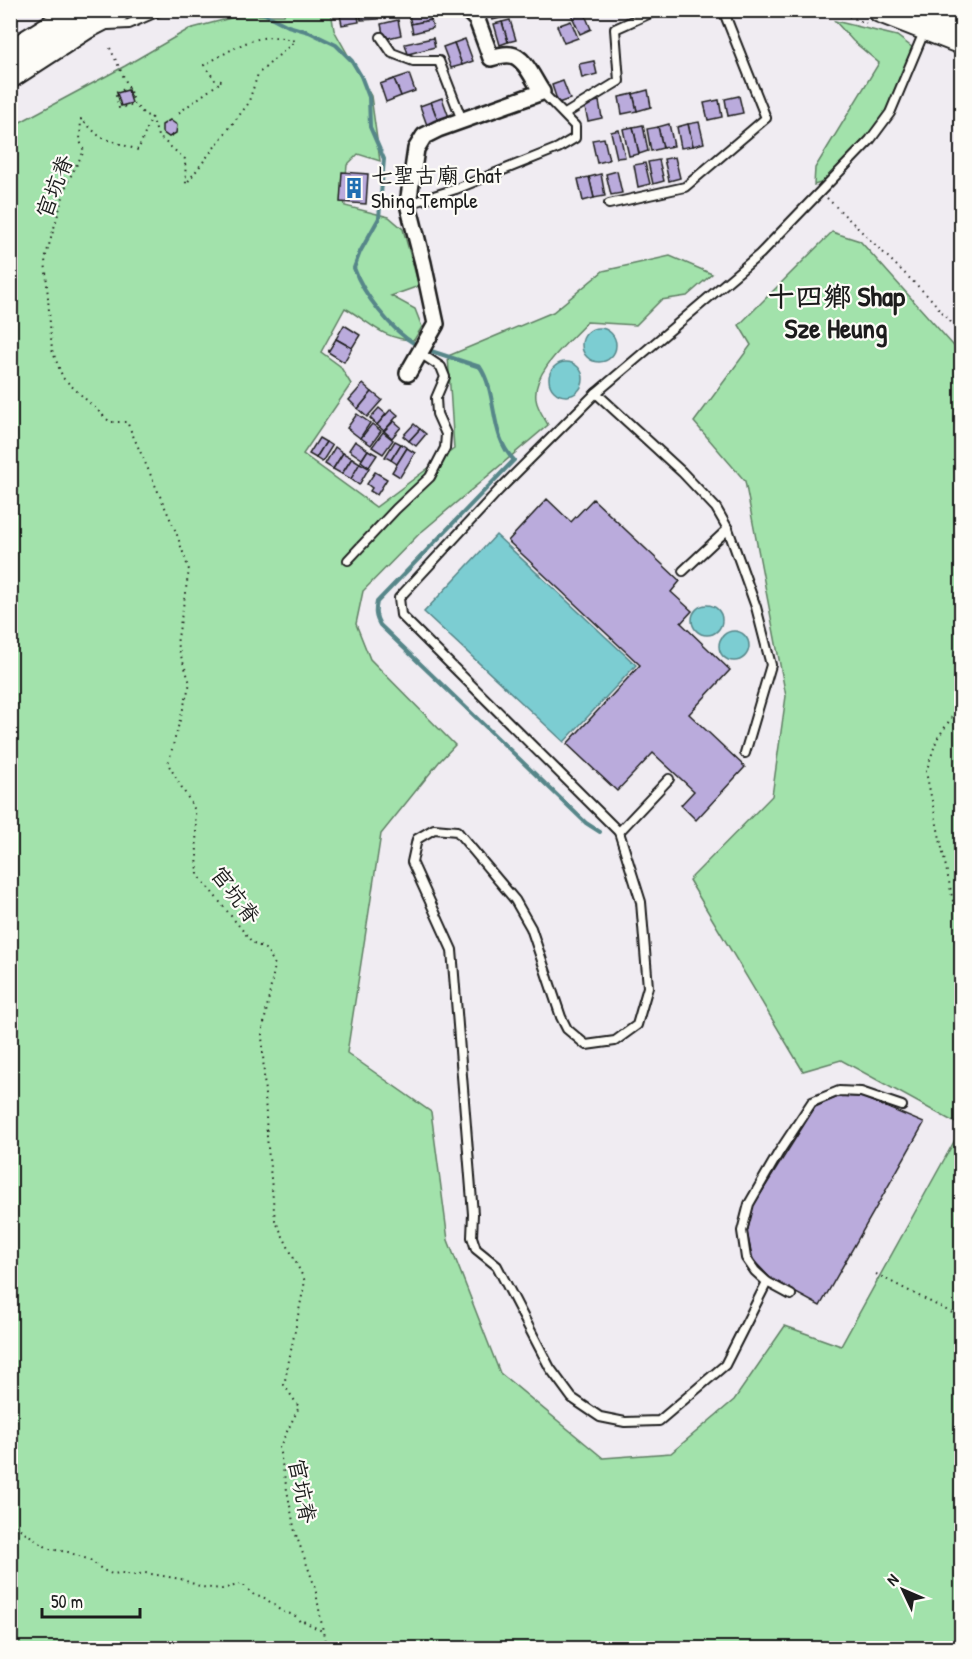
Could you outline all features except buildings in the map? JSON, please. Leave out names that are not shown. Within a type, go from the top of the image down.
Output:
[{"type":"main road","points":[[10,53],[83,18],[118,10]]},
{"type":"main road","points":[[880,10],[962,22]]},
{"type":"main road","points":[[10,76],[83,18]]},
{"type":"main road","points":[[930,19],[962,42]]},
{"type":"street","points":[[408,373],[436,324],[408,204],[416,149],[424,136],[438,129],[542,92],[523,62],[517,57],[510,54],[491,58],[477,20],[467,10]]},
{"type":"lane","points":[[83,18],[129,24],[161,10]]},
{"type":"lane","points":[[565,114],[619,81],[615,29],[657,10]]},
{"type":"lane","points":[[609,204],[685,187],[766,118],[723,10]]},
{"type":"lane","points":[[767,1282],[725,1365],[659,1421],[625,1422],[600,1417],[573,1398],[550,1368],[497,1266],[476,1249],[472,1237],[473,1214],[452,950],[412,862],[417,839],[434,829],[457,831],[514,900],[531,928],[561,1017],[567,1029],[586,1045],[615,1041],[637,1025],[648,987],[641,902],[619,832],[401,615],[399,598],[499,490],[596,393],[760,254],[870,140],[890,114],[930,19]]},
{"type":"lane","points":[[381,36],[392,53],[413,61],[440,61],[462,120]]},
{"type":"lane","points":[[408,204],[456,189],[575,138],[575,126],[542,92]]},
{"type":"lane","points":[[348,560],[430,477],[445,448],[446,434],[437,414],[436,398],[445,377],[441,367],[420,353]]},
{"type":"lane","points":[[596,393],[689,479],[716,508],[728,529],[756,607],[771,665],[745,753]]},
{"type":"lane","points":[[682,571],[728,529]]},
{"type":"lane","points":[[619,832],[669,779]]},
{"type":"lane","points":[[791,1294],[767,1282],[755,1270],[746,1258],[742,1231],[749,1204],[779,1152],[812,1102],[839,1091],[861,1092],[902,1106]]},
{"type":"path","points":[[110,48],[134,104],[145,115],[152,117],[158,136],[185,159],[186,184],[248,104],[258,74],[295,41],[280,36],[259,37],[204,65],[216,80],[222,81],[177,114]]},
{"type":"path","points":[[129,88],[115,92],[119,108],[134,104]]},
{"type":"path","name":"官坑脊","points":[[152,117],[138,150],[100,137],[81,119],[80,141],[84,151],[67,183],[45,259],[52,350],[63,378],[110,422],[127,422],[176,532],[189,570],[177,644],[190,683],[168,764],[195,810],[198,875],[252,942],[267,950],[275,965],[262,1034],[275,1220],[305,1281],[284,1385],[299,1407],[279,1448],[295,1532],[315,1587],[326,1648]]},
{"type":"path","points":[[821,193],[931,299],[962,335]]},
{"type":"path","points":[[962,702],[937,739],[926,772],[953,901],[962,912]]},
{"type":"path","points":[[876,1274],[962,1318]]},
{"type":"path","points":[[10,1522],[49,1549],[68,1552],[90,1560],[112,1574],[145,1573],[181,1579],[202,1587],[222,1589],[242,1584],[254,1595],[258,1594],[279,1609],[294,1614],[300,1622],[303,1621],[322,1631]]},
{"type":"green space","points":[[285,11],[331,11],[334,30],[371,96],[380,161],[358,154],[347,165],[345,206],[389,217],[403,229],[419,286],[391,296],[415,309],[422,327],[414,340],[385,334],[345,308],[321,352],[340,366],[351,384],[303,454],[376,507],[454,449],[448,356],[553,312],[603,271],[670,256],[712,274],[687,296],[661,300],[636,325],[587,322],[553,358],[536,388],[539,409],[548,425],[419,534],[363,591],[356,624],[370,659],[455,745],[381,834],[347,1053],[431,1112],[448,1240],[500,1373],[603,1458],[671,1453],[734,1400],[785,1326],[841,1346],[961,1129],[961,1648],[11,1648],[11,127],[189,29],[242,15],[284,15]]},
{"type":"green space","points":[[835,21],[897,36],[913,48],[887,112],[869,137],[827,181],[814,185],[815,168],[879,63],[853,41]]},
{"type":"green space","points":[[832,232],[860,241],[961,354],[961,1126],[841,1060],[803,1071],[689,880],[772,796],[786,696],[745,481],[694,422],[751,345],[739,325]]},
{"type":"water","points":[[599,328],[611,333],[616,345],[611,357],[599,362],[587,357],[582,345],[587,333]]},
{"type":"water","points":[[566,362],[578,367],[583,379],[578,391],[566,396],[554,391],[549,379],[554,367]]},
{"type":"water","points":[[496,535],[636,665],[564,742],[424,612]]},
{"type":"water","points":[[707,605],[713,606],[721,614],[721,626],[713,634],[707,635],[701,634],[693,626],[692,620],[693,614],[701,606]]},
{"type":"water","points":[[734,631],[744,636],[749,646],[744,656],[734,661],[724,656],[719,646],[724,636]]},
{"type":"waterway","points":[[257,10],[288,26],[309,32],[336,45],[352,61],[361,76],[369,97],[370,127],[384,159],[379,218],[354,268],[364,289],[379,311],[397,330],[415,344]]},
{"type":"waterway","points":[[428,350],[480,367],[486,378],[501,439],[514,460],[377,602],[377,619],[380,625],[586,823],[600,832]]},
{"type":"place","name":"七聖古廟 Chat Shing Temple","points":[[354,188]]},
{"type":"district","name":"十四鄉 Shap Sze Heung","points":[[836,312]]}]
